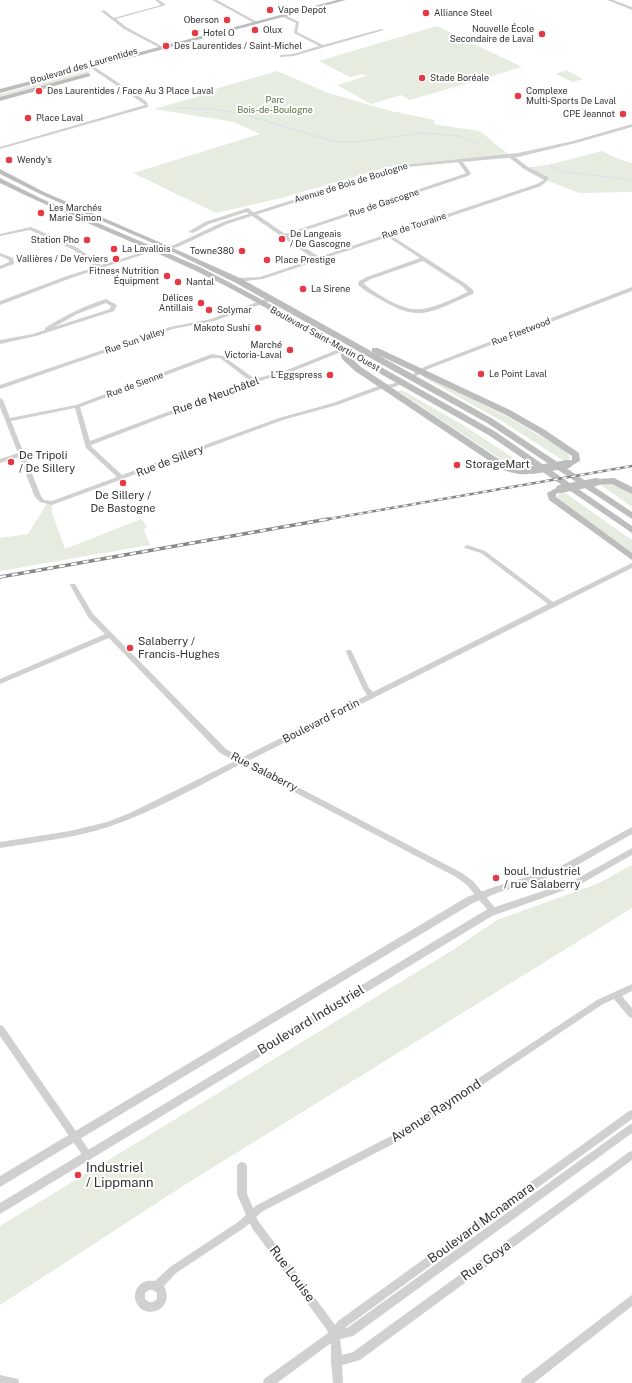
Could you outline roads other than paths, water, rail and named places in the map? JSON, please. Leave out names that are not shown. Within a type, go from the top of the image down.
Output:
[{"type":"main road","name":"Boulevard des Laurentides","points":[[0,91],[167,48],[343,0]]},
{"type":"main road","name":"Boulevard des Laurentides","points":[[0,99],[114,68],[167,48]]},
{"type":"main road","name":"Boulevard Saint-Martin Ouest","points":[[0,171],[42,193],[166,247],[237,280],[504,430],[632,516]]},
{"type":"main road","name":"Boulevard Saint-Martin Ouest","points":[[0,180],[38,199],[207,274],[261,303],[508,443],[632,530]]},
{"type":"main road","points":[[344,350],[345,357],[352,363],[511,471],[518,472],[533,470],[568,464],[576,461],[576,455],[542,432],[507,412],[371,348],[353,345]]},
{"type":"main road","points":[[632,491],[614,481],[596,482],[560,489],[551,493],[552,498],[632,557]]},
{"type":"street","points":[[113,19],[164,5],[157,0]]},
{"type":"street","points":[[214,0],[257,23]]},
{"type":"street","points":[[609,0],[632,9]]},
{"type":"street","points":[[622,0],[632,4]]},
{"type":"street","points":[[104,11],[125,28],[167,48]]},
{"type":"street","points":[[284,16],[298,23],[294,30],[295,32],[323,47]]},
{"type":"street","points":[[281,56],[293,55],[382,30]]},
{"type":"street","points":[[0,148],[146,106],[146,103],[92,67]]},
{"type":"street","name":"Avenue de Bois de Boulogne","points":[[509,155],[514,152],[585,136],[632,121]]},
{"type":"street","name":"Avenue de Bois de Boulogne","points":[[155,250],[176,246],[225,223],[289,201],[405,166],[429,162],[460,162],[509,155],[574,142],[632,125]]},
{"type":"street","name":"Rue de Touraine","points":[[237,280],[261,278],[531,187],[546,180],[543,176],[526,168],[509,155]]},
{"type":"street","name":"Rue de Gascogne","points":[[284,236],[466,176],[469,173],[460,162]]},
{"type":"street","name":"Avenue de Bois de Boulogne","points":[[166,247],[207,223],[247,210],[289,201]]},
{"type":"street","points":[[247,210],[318,259]]},
{"type":"street","points":[[0,235],[26,227],[37,230],[76,249],[100,267]]},
{"type":"street","points":[[0,229],[6,232]]},
{"type":"street","points":[[388,235],[464,285],[471,291],[471,293],[422,311],[408,310],[370,293],[361,285],[361,282],[424,259]]},
{"type":"street","points":[[0,303],[100,267],[155,250]]},
{"type":"street","points":[[0,254],[11,259],[12,263],[0,268]]},
{"type":"street","name":"Rue Fleetwood","points":[[411,377],[422,371],[632,289]]},
{"type":"street","points":[[0,308],[18,297]]},
{"type":"street","name":"Rue Sun Valley","points":[[0,387],[172,328],[212,320],[271,299]]},
{"type":"street","points":[[0,342],[34,335],[88,307],[106,301],[114,306],[112,310],[66,325],[47,329]]},
{"type":"street","name":"Rue de Neuchâtel","points":[[87,444],[254,381],[289,371],[344,350]]},
{"type":"street","name":"Rue de Sienne","points":[[0,420],[76,406],[212,356],[221,357],[254,381]]},
{"type":"street","name":"Rue de Sillery","points":[[0,400],[38,497],[48,502],[58,502],[281,419],[335,404],[393,386],[401,382]]},
{"type":"street","points":[[76,406],[89,448],[122,479]]},
{"type":"street","points":[[0,461],[21,454]]},
{"type":"street","points":[[468,547],[483,552],[553,605]]},
{"type":"street","name":"Boulevard Fortin","points":[[0,845],[70,834],[108,824],[142,811],[632,565]]},
{"type":"street","name":"Rue Salaberry","points":[[74,585],[88,613],[223,751],[453,871],[470,883],[493,911]]},
{"type":"street","points":[[0,682],[110,635]]},
{"type":"street","points":[[349,652],[366,689],[372,696]]},
{"type":"street","name":"Boulevard Industriel","points":[[0,1182],[480,896],[562,870],[632,830]]},
{"type":"street","name":"Boulevard Industriel","points":[[0,1210],[493,911],[572,885],[588,878],[632,851]]},
{"type":"street","name":"Avenue Raymond","points":[[157,1286],[173,1270],[241,1225],[262,1208],[394,1139],[600,1002],[632,987]]},
{"type":"street","points":[[616,995],[632,1014]]},
{"type":"street","points":[[0,1029],[88,1156]]},
{"type":"street","points":[[628,1117],[632,1128]]},
{"type":"street","name":"Boulevard Mcnamara","points":[[268,1383],[334,1335],[342,1324],[628,1117]]},
{"type":"street","name":"Boulevard Mcnamara","points":[[334,1335],[349,1333],[632,1128]]},
{"type":"street","name":"Rue Goya","points":[[336,1362],[356,1356],[632,1154]]},
{"type":"street","name":"Rue Louise","points":[[242,1166],[242,1194],[250,1217],[327,1320],[334,1335],[338,1383]]},
{"type":"street","points":[[526,1383],[632,1300]]},
{"type":"street","points":[[0,1380],[14,1383]]},
{"type":"waterway","points":[[177,108],[213,109],[242,114],[336,142],[356,142],[422,133],[459,136],[478,143]]},
{"type":"waterway","points":[[550,166],[559,171],[632,180]]},
{"type":"railway","points":[[323,520],[632,466]]},
{"type":"railway","points":[[0,577],[328,519]]},
{"type":"place","name":"Vape Depot","points":[[270,10]]},
{"type":"place","name":"Alliance Steel","points":[[426,13]]},
{"type":"place","name":"Oberson","points":[[227,20]]},
{"type":"place","name":"Olux","points":[[255,30]]},
{"type":"place","name":"Hotel O","points":[[195,33]]},
{"type":"place","name":"Nouvelle École Secondaire de Laval","points":[[542,34]]},
{"type":"place","name":"Des Laurentides / Saint-Michel","points":[[166,46]]},
{"type":"place","name":"Stade Boréale","points":[[422,78]]},
{"type":"place","name":"Des Laurentides / Face Au 3 Place Laval","points":[[39,91]]},
{"type":"place","name":"Complexe Multi-Sports De Laval","points":[[518,96]]},
{"type":"place","name":"CPE Jeannot","points":[[623,114]]},
{"type":"place","name":"Place Laval","points":[[28,118]]},
{"type":"place","name":"Wendy's","points":[[9,160]]},
{"type":"place","name":"Les Marchés Marie Simon","points":[[41,213]]},
{"type":"place","name":"De Langeais / De Gascogne","points":[[282,239]]},
{"type":"place","name":"Station Pho","points":[[87,240]]},
{"type":"place","name":"La Lavallois","points":[[114,249]]},
{"type":"place","name":"Towne380","points":[[242,251]]},
{"type":"place","name":"Vallières / De Verviers","points":[[116,259]]},
{"type":"place","name":"Place Prestige","points":[[267,260]]},
{"type":"place","name":"Fitness Nutrition Équipment","points":[[167,276]]},
{"type":"place","name":"Nantal","points":[[178,282]]},
{"type":"place","name":"La Sirene","points":[[303,289]]},
{"type":"place","name":"Délices Antillais","points":[[201,303]]},
{"type":"place","name":"Solymar","points":[[209,310]]},
{"type":"place","name":"Makoto Sushi","points":[[258,328]]},
{"type":"place","name":"Marché Victoria-Laval","points":[[290,350]]},
{"type":"place","name":"Le Point Laval","points":[[481,374]]},
{"type":"place","name":"L'Eggspress","points":[[330,375]]},
{"type":"place","name":"De Tripoli / De Sillery","points":[[11,462]]},
{"type":"place","name":"StorageMart","points":[[457,465]]},
{"type":"place","name":"De Sillery / De Bastogne","points":[[123,483]]},
{"type":"place","name":"Salaberry / Francis-Hughes","points":[[130,648]]},
{"type":"place","name":"boul. Industriel / rue Salaberry","points":[[496,878]]},
{"type":"place","name":"Industriel / Lippmann","points":[[78,1175]]},
{"type":"park label","name":"Parc Bois-de-Boulogne","points":[[275,106]]}]
